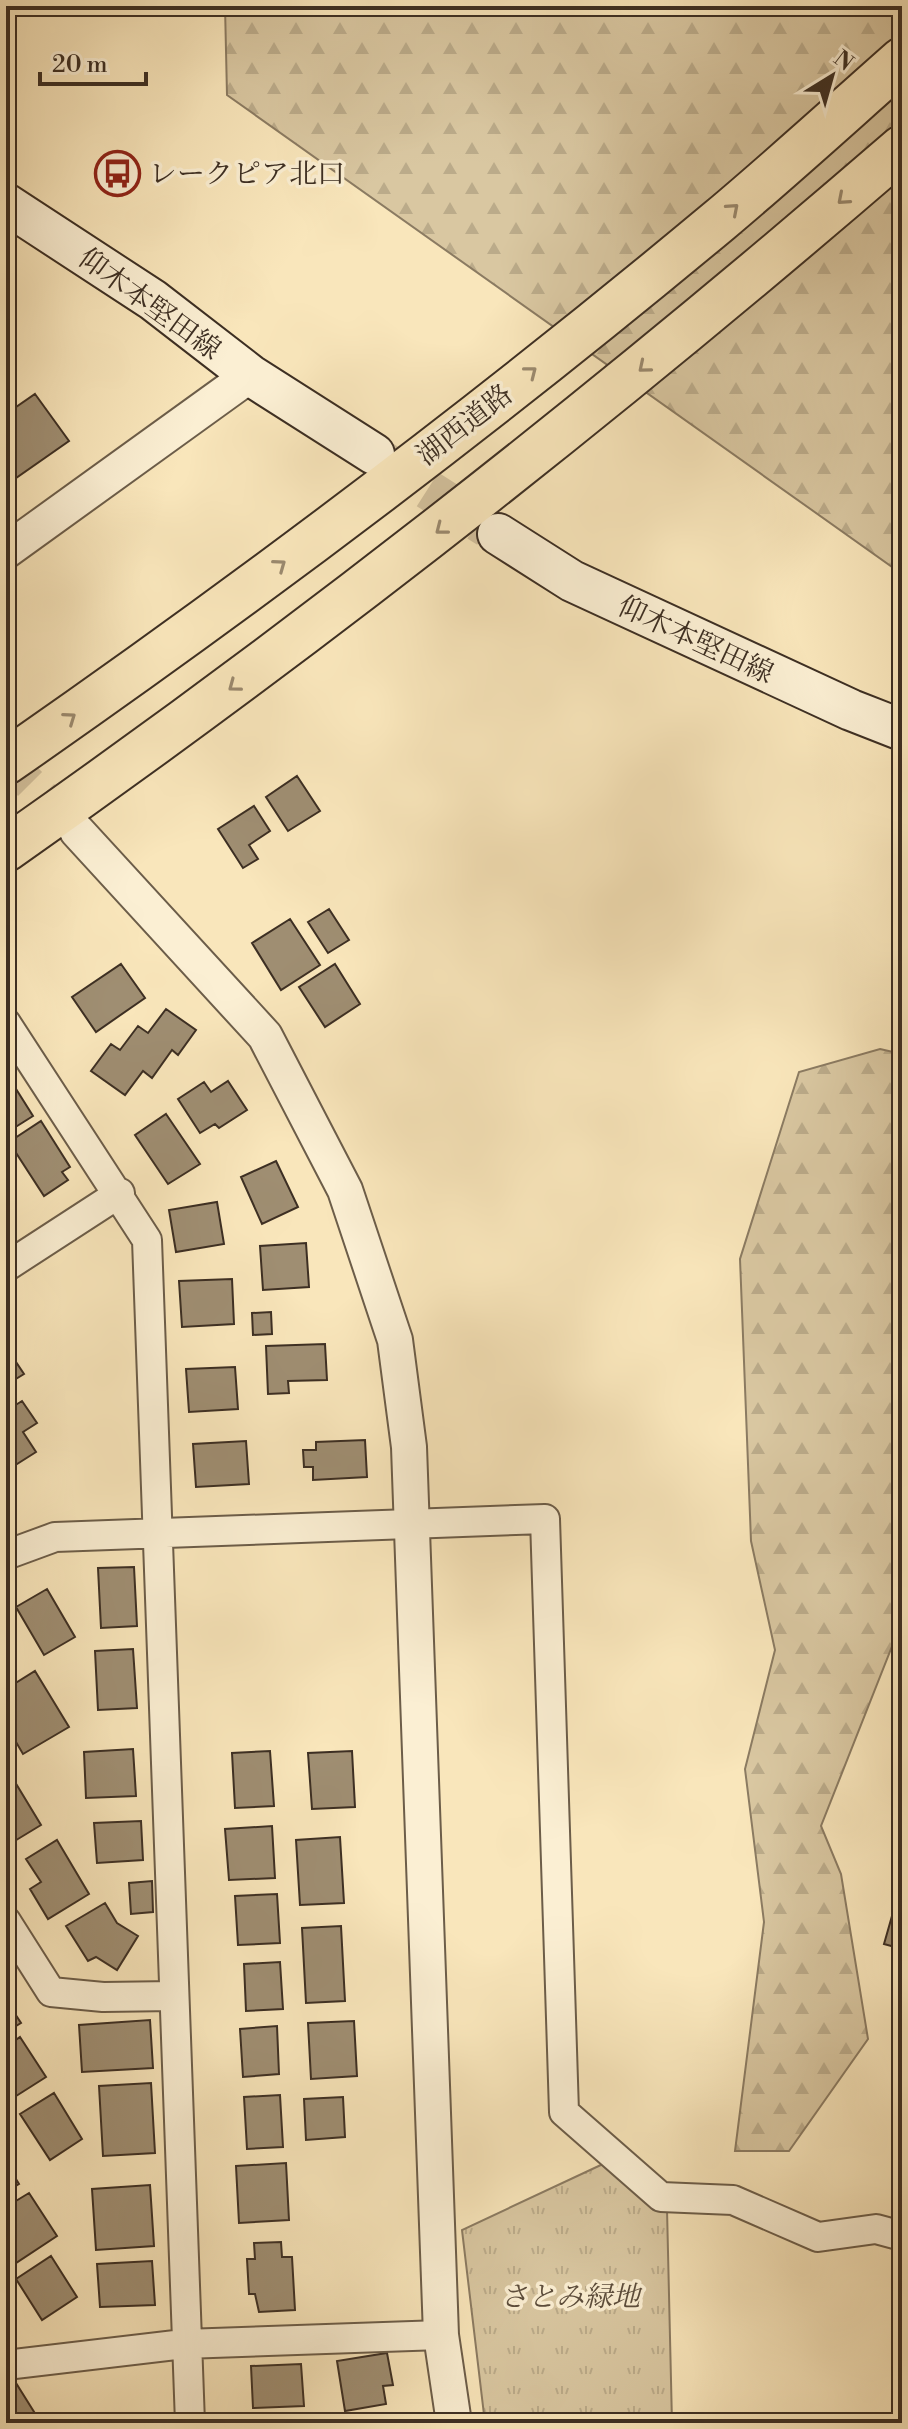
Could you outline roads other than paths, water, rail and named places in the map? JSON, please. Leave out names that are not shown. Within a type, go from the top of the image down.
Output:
[{"type":"highway","name":"湖西道路","points":[[6,762],[311,543],[538,366],[721,219],[902,60]]},
{"type":"highway","points":[[6,849],[145,751],[377,578],[581,418],[902,148]]},
{"type":"main road","name":"仰木本堅田線","points":[[6,204],[153,300],[250,375],[374,454]]},
{"type":"main road","name":"仰木本堅田線","points":[[498,534],[572,581],[851,710],[902,730]]},
{"type":"street","points":[[6,551],[250,375]]},
{"type":"street","points":[[77,831],[265,1036],[345,1190],[395,1340],[409,1447],[409,1524],[441,2335],[454,2423]]},
{"type":"street","points":[[6,1023],[120,1193],[147,1240],[184,2344],[190,2423]]},
{"type":"street","points":[[6,1267],[120,1193]]},
{"type":"street","points":[[6,1555],[55,1537],[545,1519],[564,2112],[661,2197],[733,2200],[818,2237],[876,2229],[902,2236]]},
{"type":"street","points":[[6,1921],[51,1992],[103,1997],[173,1996]]},
{"type":"street","points":[[8,2360],[184,2344],[441,2335]]},
{"type":"tunnel","points":[[377,457],[488,528]]},
{"type":"tunnel","points":[[6,760],[74,828]]},
{"type":"place","name":"レークピア北口","points":[[118,173]]},
{"type":"park label","name":"さとみ緑地","points":[[570,2296]]}]
